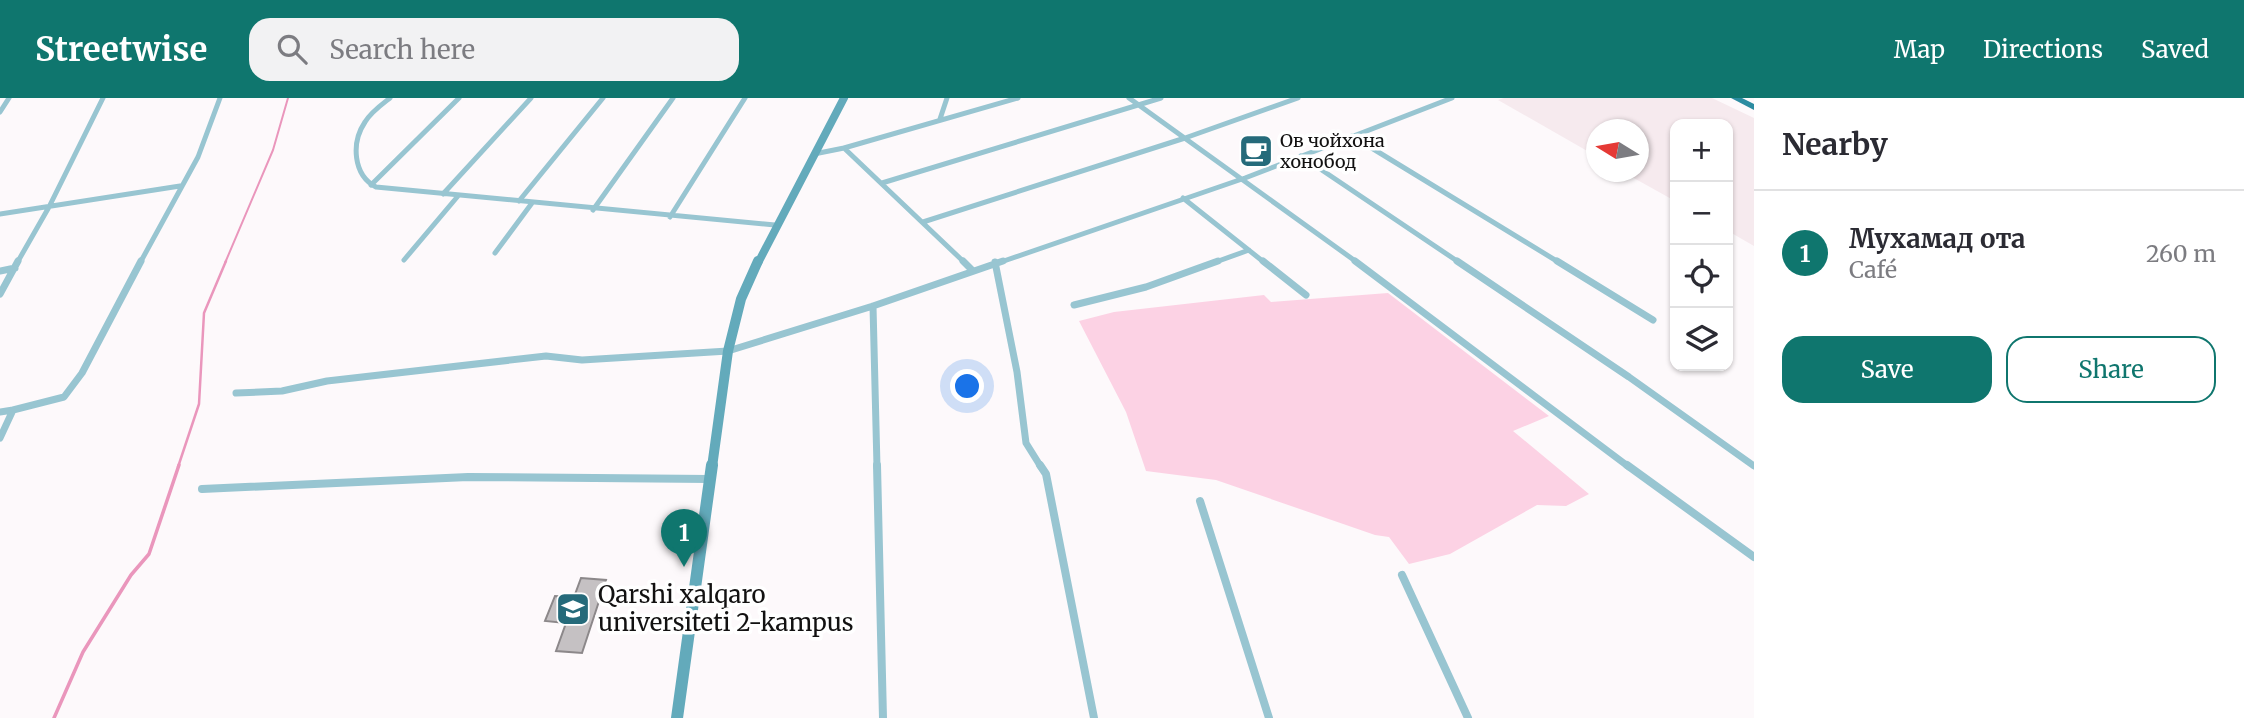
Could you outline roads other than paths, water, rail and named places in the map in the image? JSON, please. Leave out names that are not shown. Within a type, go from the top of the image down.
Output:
[{"type":"highway","points":[[1735,98],[1754,107]]},
{"type":"highway","points":[[1748,98],[1754,101]]},
{"type":"main road","points":[[677,718],[728,351],[741,299],[775,225],[844,98]]},
{"type":"street","points":[[0,112],[9,98]]},
{"type":"street","points":[[0,294],[49,207],[103,98]]},
{"type":"street","points":[[0,412],[64,397],[74,385],[198,157],[220,98]]},
{"type":"street","points":[[390,98],[363,125],[355,150],[358,167],[366,182],[371,185],[593,210],[775,225]]},
{"type":"street","points":[[371,185],[459,98]]},
{"type":"street","points":[[443,194],[531,98]]},
{"type":"street","points":[[519,201],[603,98]]},
{"type":"street","points":[[593,210],[673,98]]},
{"type":"street","points":[[670,217],[745,98]]},
{"type":"street","points":[[940,119],[947,98]]},
{"type":"street","points":[[814,154],[844,148],[1017,98]]},
{"type":"street","points":[[1129,98],[1245,178],[1631,470],[1754,557]]},
{"type":"street","points":[[882,183],[1161,98]]},
{"type":"street","points":[[923,222],[1185,138],[1298,98]]},
{"type":"street","points":[[1431,98],[1437,104]]},
{"type":"street","points":[[236,393],[261,394],[299,389],[327,381],[546,356],[582,360],[728,351],[873,306],[1245,178],[1452,98]]},
{"type":"street","points":[[1352,136],[1653,320]]},
{"type":"street","points":[[844,148],[972,270]]},
{"type":"street","points":[[1301,156],[1629,377],[1754,466]]},
{"type":"street","points":[[0,214],[180,187]]},
{"type":"street","points":[[404,260],[458,196]]},
{"type":"street","points":[[1183,198],[1306,295]]},
{"type":"street","points":[[495,254],[532,203]]},
{"type":"street","points":[[1074,305],[1146,287],[1249,250]]},
{"type":"street","points":[[995,262],[1017,372],[1026,443],[1046,474],[1094,718]]},
{"type":"street","points":[[0,271],[15,268]]},
{"type":"street","points":[[873,306],[883,718]]},
{"type":"street","points":[[0,438],[13,410]]},
{"type":"street","points":[[202,489],[468,477],[710,479]]},
{"type":"street","points":[[1199,501],[1269,718]]},
{"type":"street","points":[[1402,575],[1468,718]]},
{"type":"waterway","points":[[225,263],[273,150],[288,98]]},
{"type":"waterway","points":[[178,467],[199,404],[204,313],[226,261]]},
{"type":"waterway","points":[[54,718],[83,652],[131,575],[149,554],[179,465]]},
{"type":"place","name":"Ов чойхона хонобод","points":[[1256,151]]},
{"type":"place","name":"Мухамад ота","points":[[684,567]]},
{"type":"place","name":"Qarshi xalqaro universiteti 2-kampus","points":[[573,609]]}]
